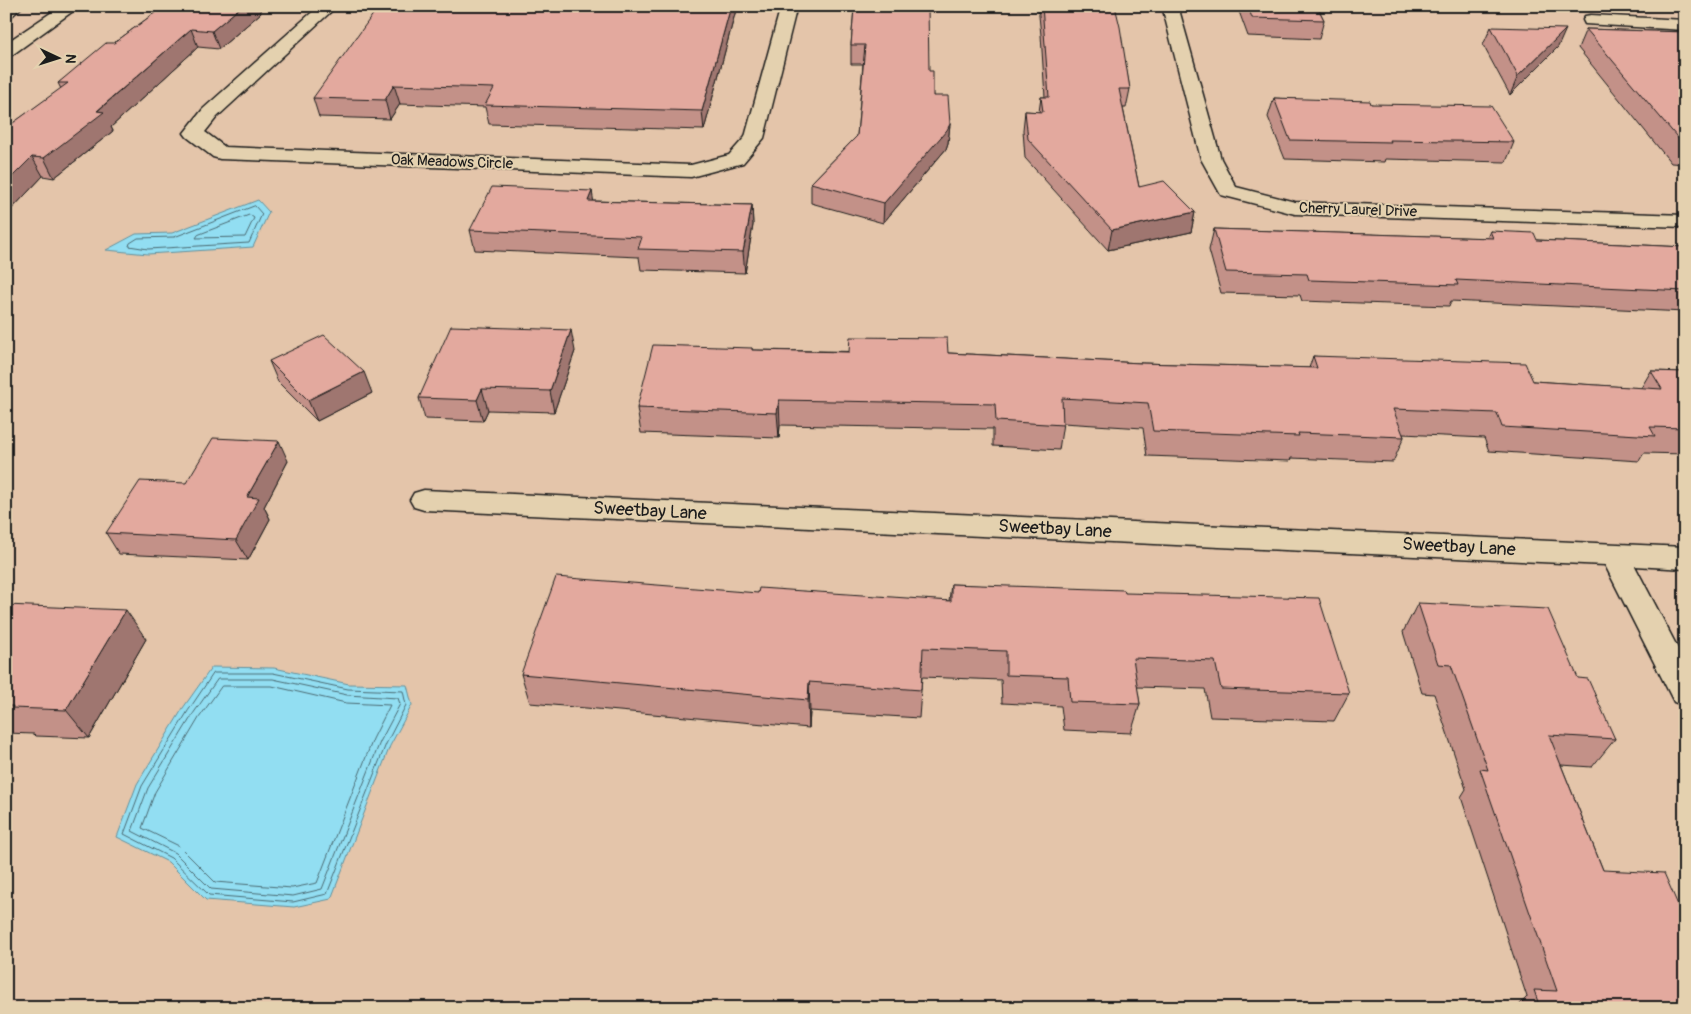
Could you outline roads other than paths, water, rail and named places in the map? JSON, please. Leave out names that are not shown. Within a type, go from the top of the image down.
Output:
[{"type":"street","points":[[6,12],[15,6]]},
{"type":"street","points":[[6,51],[72,6]]},
{"type":"street","name":"Oak Meadows Circle","points":[[329,6],[210,113],[194,133],[220,153],[691,171],[736,159],[754,138],[789,6]]},
{"type":"street","name":"Cherry Laurel Drive","points":[[1170,6],[1211,159],[1228,191],[1295,208],[1685,221]]},
{"type":"street","points":[[1591,20],[1685,25]]},
{"type":"street","name":"Sweetbay Lane","points":[[424,500],[1685,558]]},
{"type":"street","points":[[1614,554],[1685,693]]},
{"type":"water","points":[[258,200],[269,212],[253,247],[148,254],[106,250],[136,234],[172,233]]},
{"type":"water","points":[[212,667],[274,668],[349,684],[407,685],[412,705],[390,746],[331,899],[294,907],[206,900],[168,862],[117,837],[137,784],[183,708]]}]
